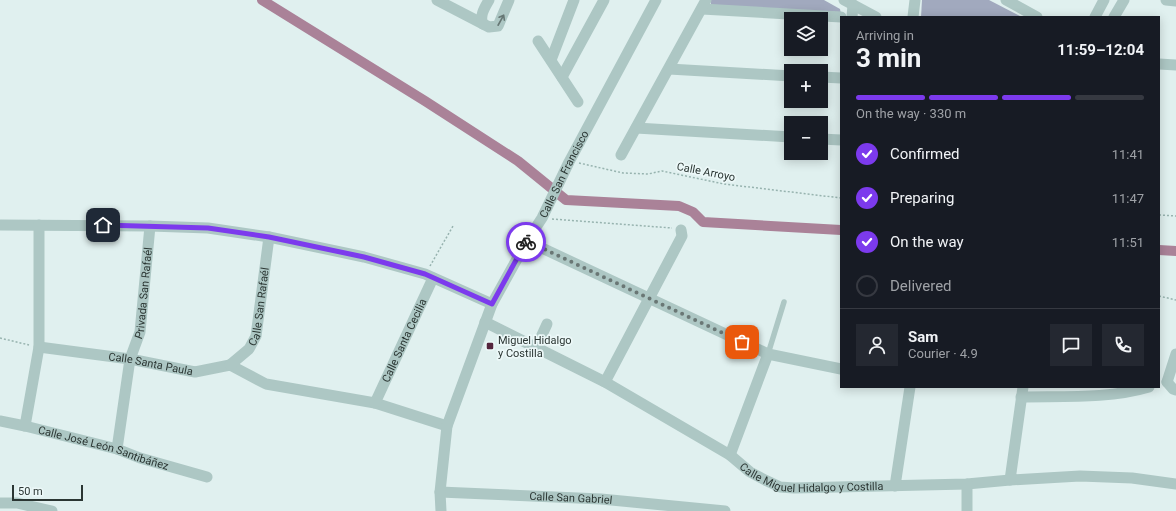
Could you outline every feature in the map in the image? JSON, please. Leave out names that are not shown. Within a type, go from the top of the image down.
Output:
[{"type":"street","points":[[437,0],[489,28],[498,26],[510,0]]},
{"type":"street","points":[[483,24],[481,20],[482,15],[489,0]]},
{"type":"street","points":[[551,60],[574,0]]},
{"type":"street","points":[[562,77],[604,0]]},
{"type":"street","name":"Calle San Francisco","points":[[441,511],[440,492],[447,426],[492,304],[527,241],[542,218],[569,162],[656,0]]},
{"type":"street","points":[[913,16],[915,0]]},
{"type":"street","points":[[1006,0],[1035,16]]},
{"type":"street","points":[[1096,16],[1104,0]]},
{"type":"street","points":[[1115,16],[1124,0]]},
{"type":"street","points":[[1166,0],[1176,1]]},
{"type":"street","points":[[848,2],[852,16]]},
{"type":"street","points":[[848,2],[874,16]]},
{"type":"street","points":[[621,155],[704,4],[840,17]]},
{"type":"street","points":[[538,41],[578,102]]},
{"type":"street","points":[[1160,64],[1176,65]]},
{"type":"street","points":[[668,69],[784,76]]},
{"type":"street","points":[[828,77],[840,78]]},
{"type":"street","points":[[636,128],[784,137]]},
{"type":"street","points":[[828,139],[840,140]]},
{"type":"street","points":[[0,225],[208,228],[269,237],[364,257],[429,276],[492,304]]},
{"type":"street","points":[[25,426],[39,347],[39,225]]},
{"type":"street","name":"Privada San Rafaél","points":[[130,359],[140,332],[150,226]]},
{"type":"street","points":[[605,382],[682,236],[681,230]]},
{"type":"street","name":"Calle San Rafaél","points":[[230,366],[249,349],[256,336],[269,237]]},
{"type":"street","points":[[527,241],[768,354],[840,368]]},
{"type":"street","name":"Calle Santa Cecilia","points":[[375,403],[429,276]]},
{"type":"street","name":"Calle Miguel Hidalgo y Costilla","points":[[485,322],[605,382],[730,455],[750,472],[780,487],[794,488],[967,484],[1080,476],[1132,478],[1176,484]]},
{"type":"street","points":[[536,348],[547,324]]},
{"type":"street","name":"Calle Santa Paula","points":[[39,347],[130,359],[195,372],[230,366]]},
{"type":"street","points":[[730,455],[768,354]]},
{"type":"street","points":[[1176,354],[1163,383],[1176,390]]},
{"type":"street","points":[[117,449],[130,359]]},
{"type":"street","points":[[230,366],[266,384],[375,403],[447,426]]},
{"type":"street","points":[[895,486],[910,388]]},
{"type":"street","points":[[1010,480],[1022,392],[1109,395],[1145,388]]},
{"type":"street","name":"Calle José León Santibáñez","points":[[0,421],[117,449],[140,458],[207,477]]},
{"type":"street","points":[[967,484],[967,511]]},
{"type":"street","name":"Calle San Gabriel","points":[[440,492],[601,499],[725,511]]},
{"type":"street","points":[[0,503],[17,504],[52,511]]},
{"type":"lane","points":[[768,354],[784,302]]},
{"type":"path","name":"Calle Arroyo","points":[[569,162],[623,173],[648,174],[662,171],[724,184],[840,198]]},
{"type":"path","points":[[1160,214],[1176,216]]},
{"type":"path","points":[[542,218],[675,228],[681,230]]},
{"type":"path","points":[[429,276],[453,226]]},
{"type":"path","points":[[1160,296],[1176,300]]},
{"type":"path","points":[[0,338],[39,347]]},
{"type":"shaded area","points":[[711,0],[824,0],[840,9],[841,14],[828,12],[711,5]]},
{"type":"shaded area","points":[[922,0],[989,0],[1020,16],[921,16]]},
{"type":"waterway","points":[[262,0],[425,101],[518,161],[566,200],[679,206],[693,212],[703,222],[840,230]]},
{"type":"waterway","points":[[1160,250],[1176,251]]},
{"type":"way so far","points":[[526,242],[527,241],[742,342]]},
{"type":"place","name":"Miguel Hidalgo y Costilla","points":[[490,346]]},
{"type":"route","points":[[103,225],[208,228],[269,237],[364,257],[425,274],[492,304],[526,242]]}]
